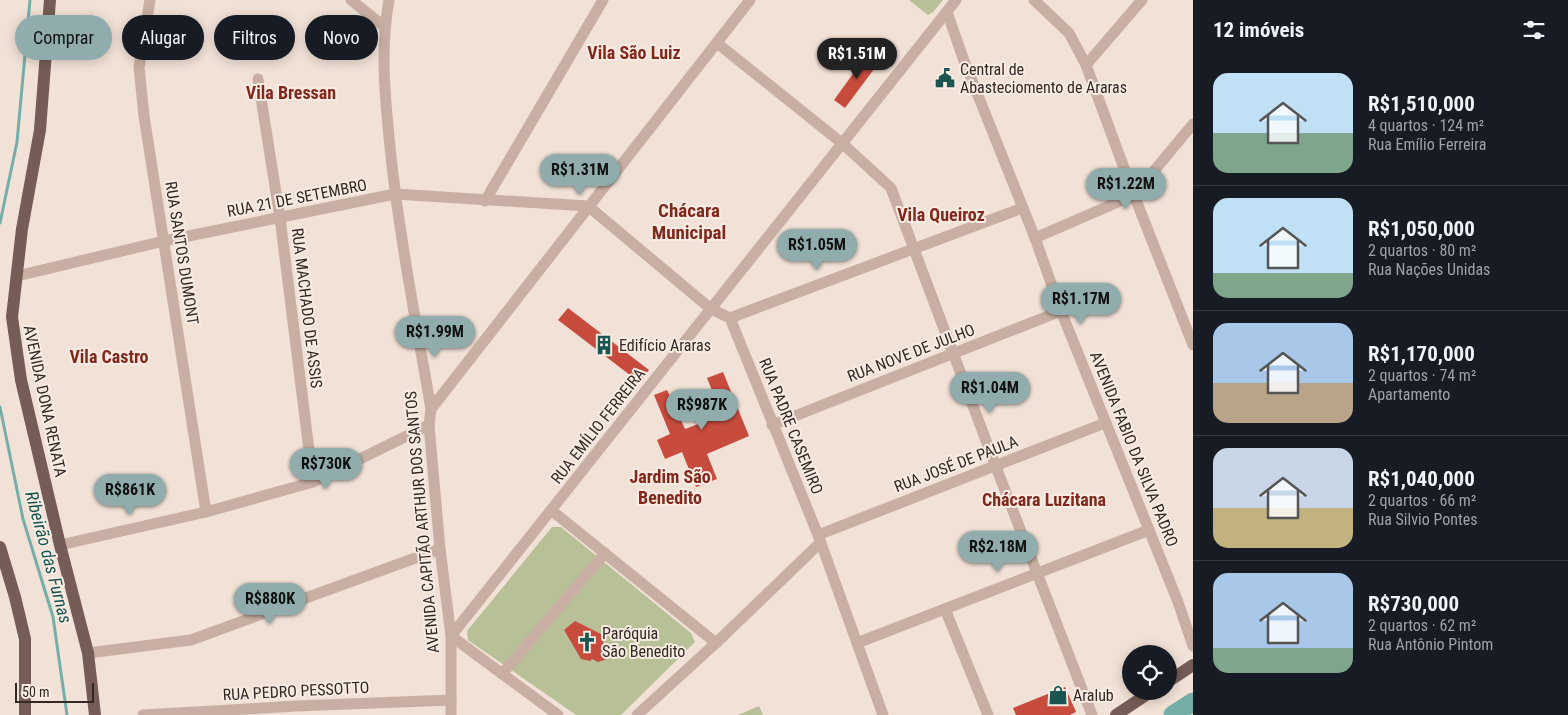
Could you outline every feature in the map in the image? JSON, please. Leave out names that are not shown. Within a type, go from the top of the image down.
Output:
[{"type":"main road","name":"AVENIDA DONA RENATA","points":[[50,0],[40,130],[22,229],[12,317],[21,380],[60,546],[88,653],[95,715]]},
{"type":"main road","points":[[0,547],[25,639],[26,715]]},
{"type":"main road","points":[[1177,676],[1193,665]]},
{"type":"main road","points":[[1116,715],[1138,700]]},
{"type":"street","name":"RUA SANTOS DUMONT","points":[[150,0],[139,68],[144,116],[206,512]]},
{"type":"street","points":[[351,0],[384,27]]},
{"type":"street","name":"AVENIDA CAPITÃO ARTHUR DOS SANTOS","points":[[390,0],[384,27],[384,83],[395,194],[431,409],[430,425],[440,548],[451,636],[451,715]]},
{"type":"street","points":[[485,201],[603,0]]},
{"type":"street","points":[[431,409],[750,0]]},
{"type":"street","name":"RUA EMÍLIO FERREIRA","points":[[451,636],[956,0]]},
{"type":"street","points":[[1034,0],[1069,33],[1086,65],[1134,195],[1193,344]]},
{"type":"street","points":[[1086,65],[1142,0]]},
{"type":"street","name":"AVENIDA FABIO DA SILVA PADRO","points":[[948,12],[963,58],[1035,238],[1061,312],[1149,530],[1193,646]]},
{"type":"street","points":[[717,43],[843,144],[891,188],[1092,715]]},
{"type":"street","name":"RUA MACHADO DE ASSIS","points":[[258,79],[280,218],[313,482]]},
{"type":"street","points":[[1035,238],[1134,195],[1193,124]]},
{"type":"street","name":"RUA 21 DE SETEMBRO","points":[[17,276],[164,241],[395,194],[588,206]]},
{"type":"street","points":[[588,206],[711,308],[730,318],[1022,208]]},
{"type":"street","name":"RUA NOVE DE JULHO","points":[[772,425],[1061,312]]},
{"type":"street","points":[[1185,327],[1193,317]]},
{"type":"street","name":"RUA PADRE CASEMIRO","points":[[730,318],[772,425],[820,538],[883,715]]},
{"type":"street","name":"RUA JOSÉ DE PAULA","points":[[820,538],[1105,424]]},
{"type":"street","points":[[60,546],[206,512],[313,482],[430,425]]},
{"type":"street","points":[[551,510],[716,643]]},
{"type":"street","points":[[857,643],[1149,530]]},
{"type":"street","points":[[636,715],[716,643],[820,538]]},
{"type":"street","points":[[88,653],[191,640],[440,548]]},
{"type":"street","points":[[502,674],[605,553]]},
{"type":"street","points":[[945,609],[988,715]]},
{"type":"street","points":[[451,636],[558,715]]},
{"type":"street","name":"RUA PEDRO PESSOTTO","points":[[143,715],[297,710],[451,700]]},
{"type":"green space","points":[[909,0],[943,0],[928,15]]},
{"type":"green space","points":[[552,527],[561,527],[691,633],[695,642],[621,715],[576,715],[468,640],[467,631]]},
{"type":"green space","points":[[759,706],[763,715],[738,715]]},
{"type":"building","points":[[868,53],[880,61],[845,108],[834,100]]},
{"type":"building","name":"Edifício Araras","points":[[568,308],[649,370],[639,382],[558,320]]},
{"type":"building","points":[[723,372],[749,436],[707,454],[717,479],[696,487],[682,452],[665,459],[657,440],[670,434],[654,395],[667,390],[685,429],[722,415],[707,378]]},
{"type":"building","name":"Paróquia São Benedito","points":[[575,621],[601,634],[607,659],[598,662],[592,659],[590,661],[581,659],[564,630]]},
{"type":"building","name":"Aralub","points":[[1065,687],[1076,712],[1070,715],[1016,715],[1013,708]]},
{"type":"waterway","name":"Ribeirão das Furnas","points":[[0,223],[17,142],[30,0]]},
{"type":"waterway","name":"Ribeirão das Furnas","points":[[0,407],[23,519],[53,617],[67,715]]},
{"type":"waterway","points":[[1173,715],[1193,702]]},
{"type":"place","name":"Central de Abasteciomento de Araras","points":[[945,78]]},
{"type":"place","name":"Edifício Araras","points":[[604,345]]},
{"type":"place","name":"Paróquia São Benedito","points":[[587,642]]},
{"type":"place","name":"Aralub","points":[[1058,695]]},
{"type":"district","name":"Vila São Luiz","points":[[634,52]]},
{"type":"district","name":"Vila Bressan","points":[[291,92]]},
{"type":"district","name":"Vila Queiroz","points":[[941,214]]},
{"type":"district","name":"Chácara Municipal","points":[[689,221]]},
{"type":"district","name":"Vila Castro","points":[[109,356]]},
{"type":"district","name":"Jardim São Benedito","points":[[670,486]]},
{"type":"district","name":"Chácara Luzitana","points":[[1044,499]]}]
